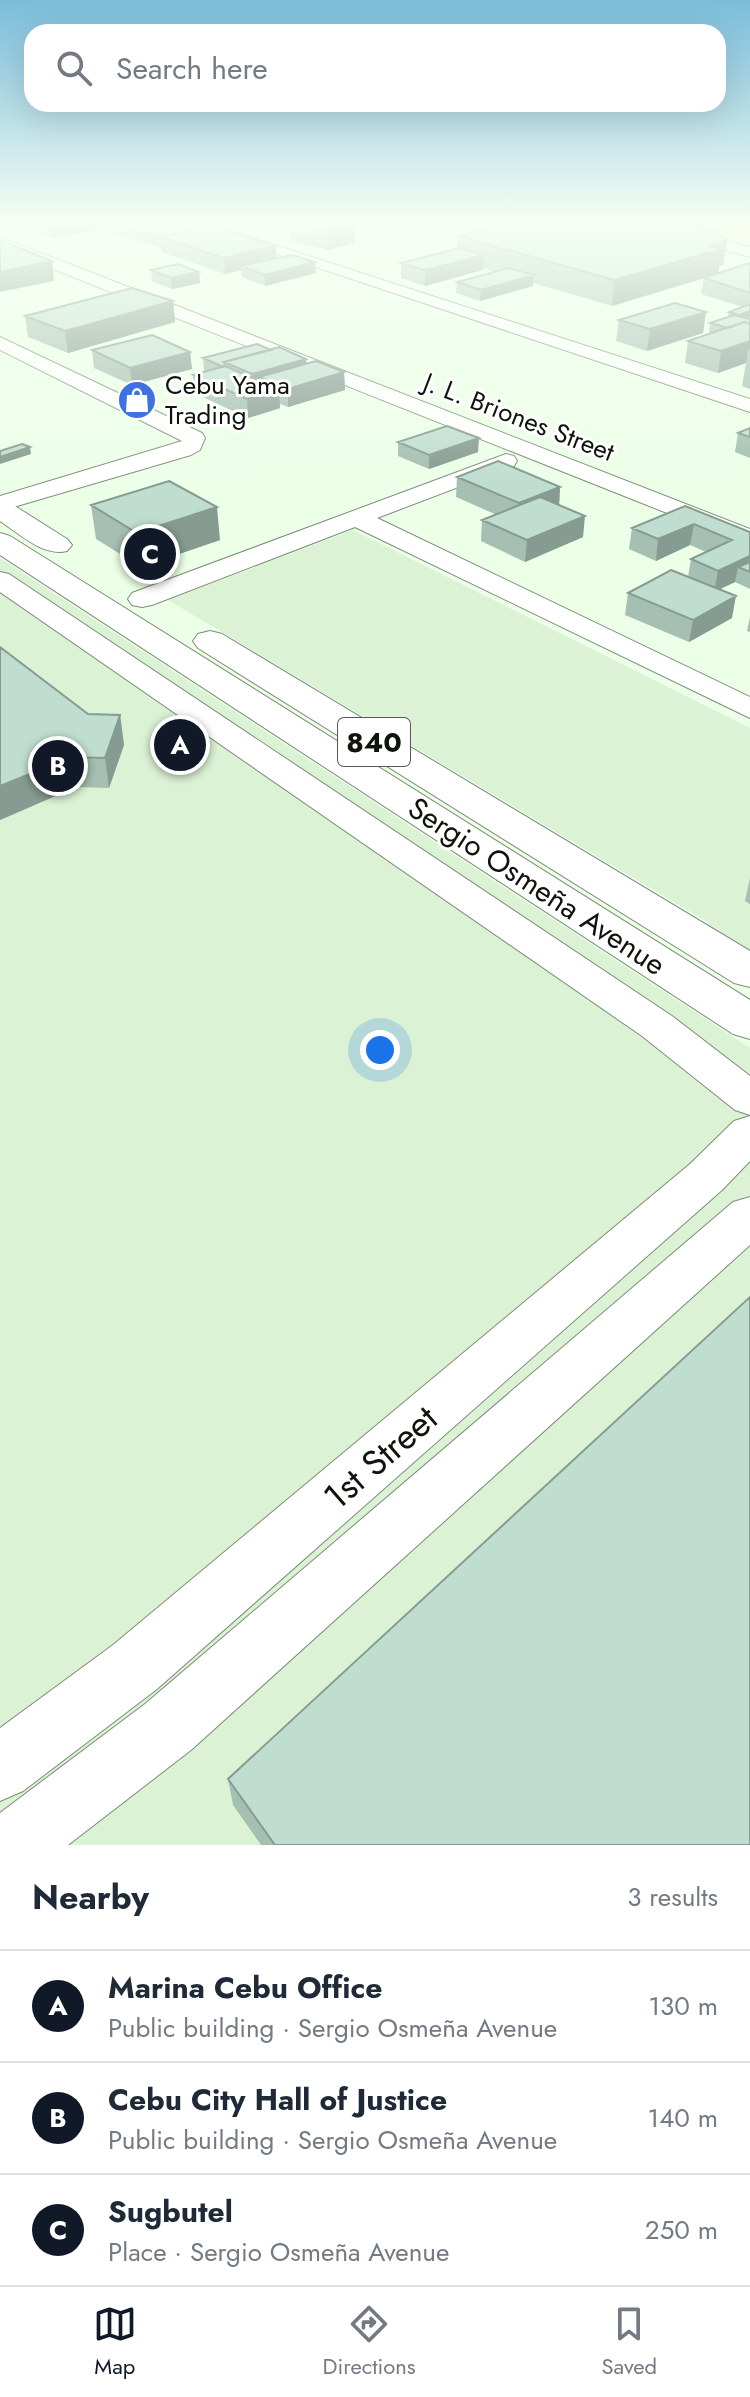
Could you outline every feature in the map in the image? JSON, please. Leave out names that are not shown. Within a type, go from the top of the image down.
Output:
[{"type":"highway","name":"Sergio Osmeña Avenue","points":[[0,506],[126,606],[750,1022]]},
{"type":"highway","name":"Sergio Osmeña Avenue","points":[[0,542],[126,606],[750,972]]},
{"type":"street","name":"J. L. Briones Street","points":[[184,309],[541,448],[750,522]]},
{"type":"street","points":[[471,309],[728,388]]},
{"type":"street","points":[[482,309],[728,388],[750,406]]},
{"type":"street","points":[[0,343],[194,438],[192,445],[183,450],[0,506]]},
{"type":"street","points":[[70,627],[541,448]]},
{"type":"street","name":"J. L. Briones Street","points":[[541,448],[750,538]]},
{"type":"street","points":[[364,515],[621,638],[750,691]]},
{"type":"street","points":[[0,580],[657,1026],[750,1099]]},
{"type":"street","points":[[621,638],[750,709]]},
{"type":"street","name":"1st Street","points":[[0,1768],[135,1667],[693,1188],[750,1133]]},
{"type":"street","name":"1st Street","points":[[13,1845],[168,1727],[750,1216]]},
{"type":"shaded area","points":[[353,530],[750,728],[750,954],[705,926],[709,923],[168,600]]},
{"type":"shaded area","points":[[0,558],[750,1048],[750,1845],[0,1845]]},
{"type":"building","points":[[51,309],[144,309],[65,331],[25,316]]},
{"type":"building","points":[[655,309],[706,312],[650,329],[619,320]]},
{"type":"building","points":[[737,309],[750,309],[740,315],[729,312]]},
{"type":"building","points":[[734,315],[750,319],[750,324],[744,322],[728,328],[710,323]]},
{"type":"building","points":[[744,322],[750,324],[750,341],[721,351],[688,341]]},
{"type":"building","points":[[152,335],[190,352],[130,368],[92,350]]},
{"type":"building","points":[[257,344],[271,350],[224,362],[223,367],[203,358]]},
{"type":"building","points":[[279,347],[306,359],[252,374],[224,362]]},
{"type":"building","points":[[316,361],[344,372],[288,389],[259,377]]},
{"type":"building","points":[[225,366],[279,389],[247,399],[193,375]]},
{"type":"building","points":[[447,426],[479,438],[429,455],[398,442]]},
{"type":"building","points":[[750,428],[750,437],[738,433]]},
{"type":"building","points":[[22,444],[30,447],[0,457],[0,451]]},
{"type":"building","points":[[498,461],[560,487],[519,503],[457,477]]},
{"type":"building","points":[[169,481],[217,507],[137,533],[91,505]]},
{"type":"building","points":[[540,497],[585,516],[527,540],[482,520]]},
{"type":"building","points":[[685,506],[750,532],[750,556],[718,571],[691,559],[732,540],[694,524],[658,539],[632,528]]},
{"type":"building","points":[[750,562],[750,572],[738,567]]},
{"type":"building","points":[[671,570],[736,596],[693,620],[628,593]]},
{"type":"building","points":[[0,647],[88,714],[120,715],[105,758],[71,757],[0,786]]},
{"type":"building","points":[[750,1297],[750,1845],[275,1845],[228,1779]]},
{"type":"place","name":"Cebu Yama Trading","points":[[137,400]]},
{"type":"place","name":"Sugbutel","points":[[150,554]]},
{"type":"place","name":"Marina Cebu Office","points":[[180,745]]},
{"type":"place","name":"Cebu City Hall of Justice","points":[[58,766]]}]
